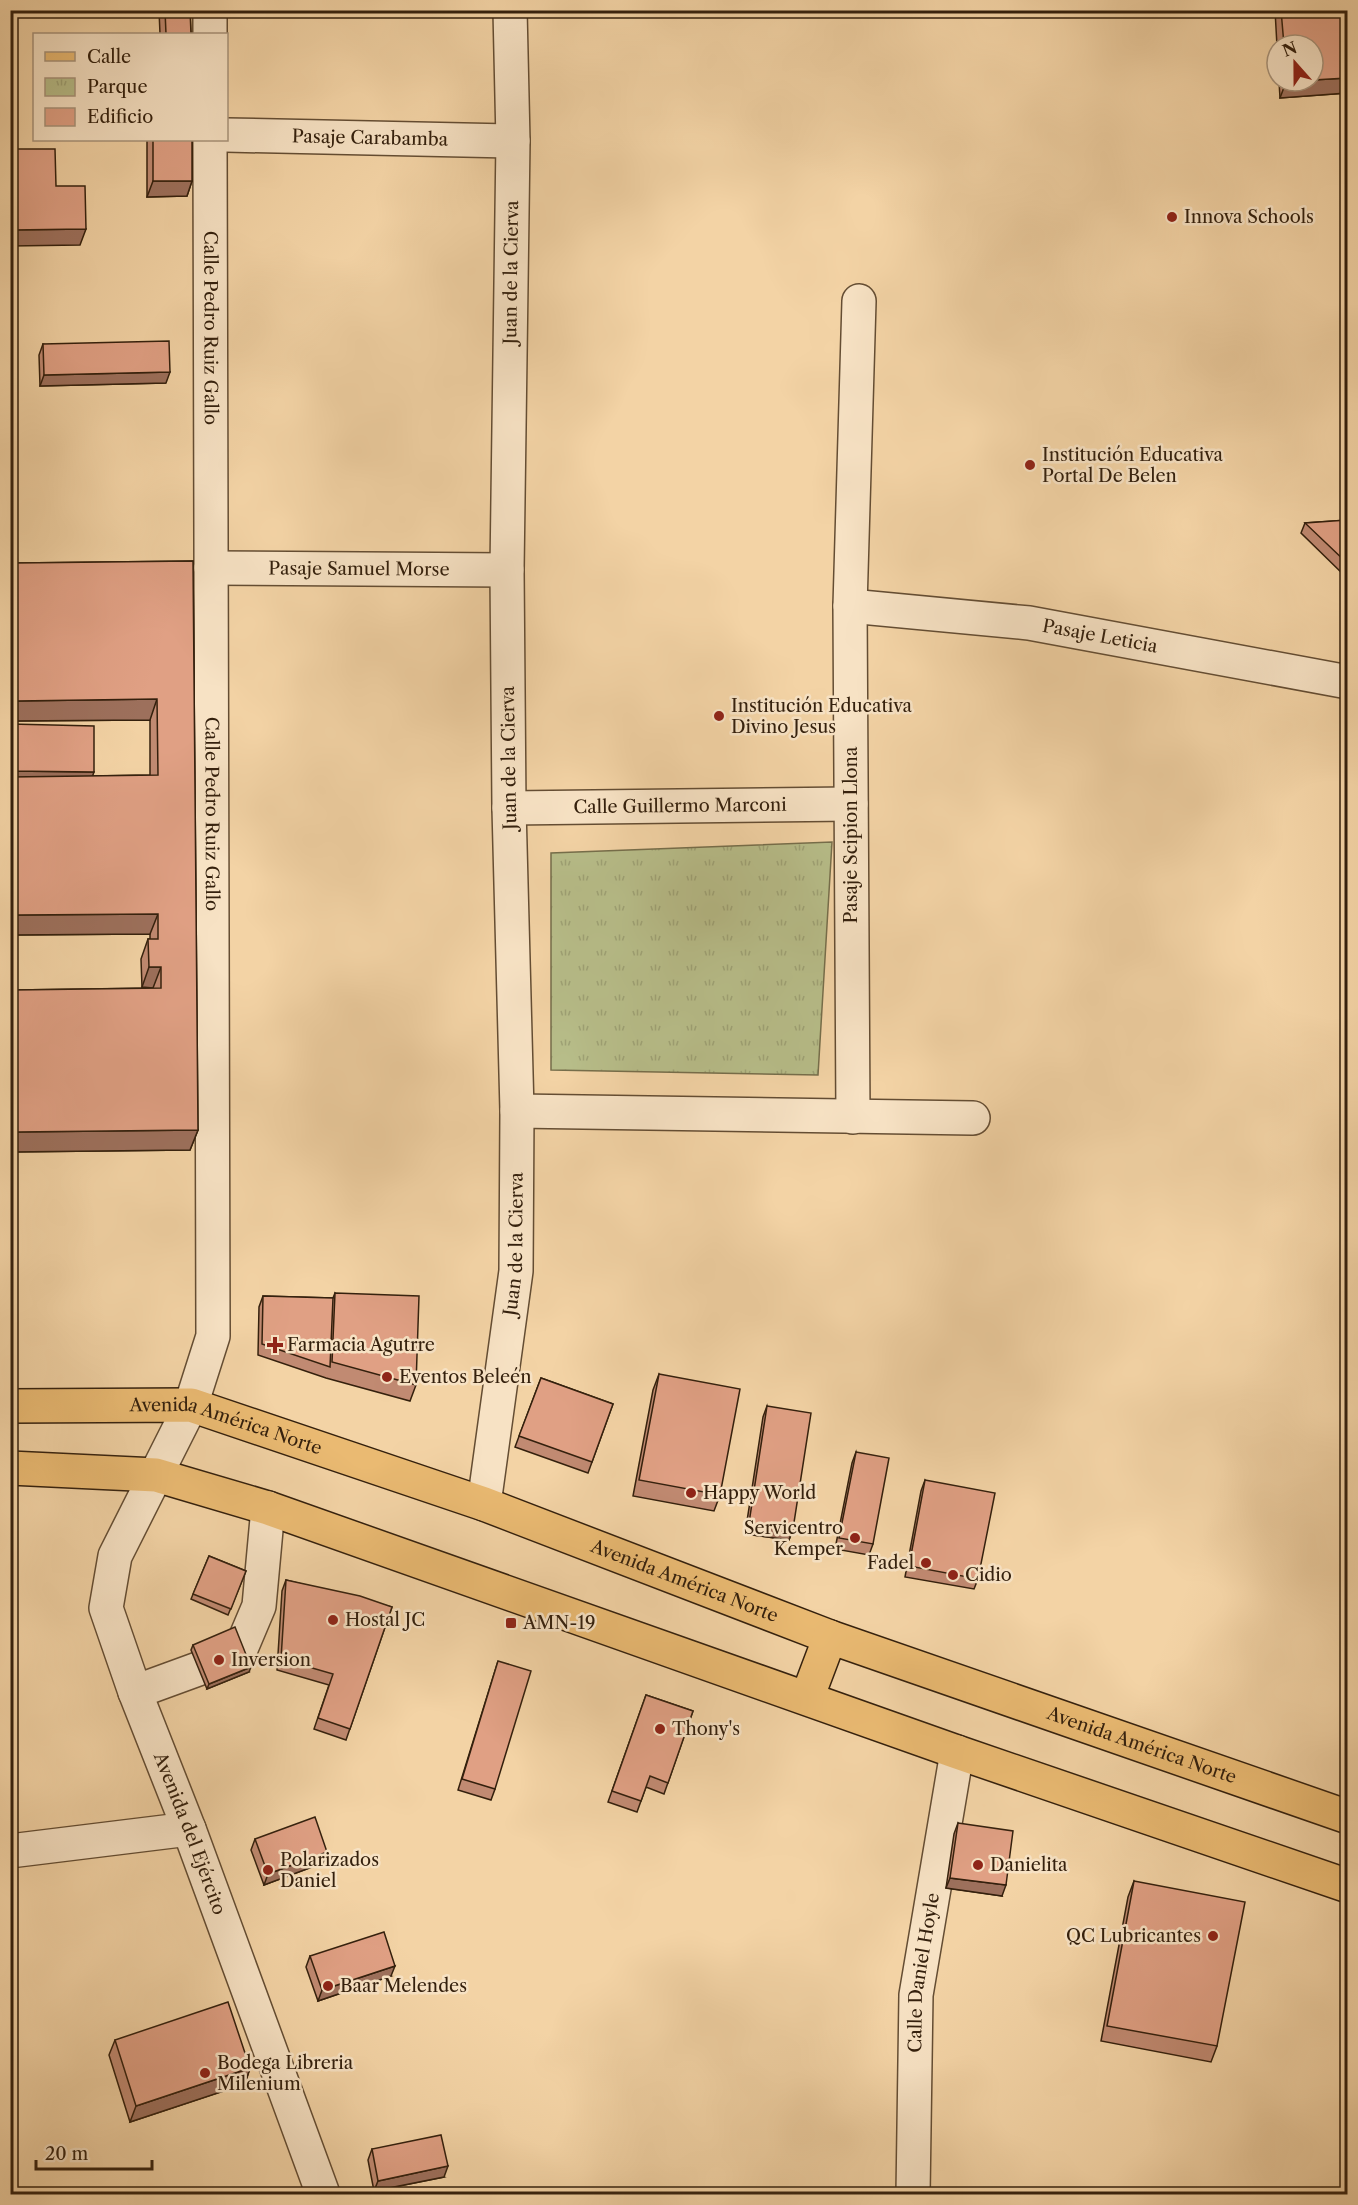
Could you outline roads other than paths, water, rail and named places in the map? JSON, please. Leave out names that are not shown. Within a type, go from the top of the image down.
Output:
[{"type":"main road","name":"Avenida América Norte","points":[[10,1406],[191,1405],[484,1504],[830,1637],[1347,1817]]},
{"type":"main road","points":[[10,1468],[156,1475],[268,1508],[957,1752],[1347,1886]]},
{"type":"main road","points":[[807,1698],[830,1637]]},
{"type":"street","points":[[210,10],[210,33]]},
{"type":"street","name":"Juan de la Cierva","points":[[484,1504],[516,1271],[517,1111],[509,808],[507,570],[513,141],[510,10]]},
{"type":"street","name":"Pasaje Carabamba","points":[[228,135],[513,141]]},
{"type":"street","name":"Calle Pedro Ruiz Gallo","points":[[156,1475],[191,1405],[213,1335],[210,141]]},
{"type":"street","name":"Pasaje Scipion Llona","points":[[853,1117],[850,606],[859,301]]},
{"type":"street","name":"Pasaje Samuel Morse","points":[[211,568],[507,570]]},
{"type":"street","name":"Pasaje Leticia","points":[[850,606],[1029,623],[1347,682]]},
{"type":"street","name":"Calle Guillermo Marconi","points":[[509,808],[851,804]]},
{"type":"street","points":[[517,1111],[973,1118]]},
{"type":"street","name":"Avenida del Ejército","points":[[156,1475],[116,1556],[106,1608],[135,1692],[189,1829],[323,2194]]},
{"type":"street","points":[[240,1651],[259,1606],[268,1508]]},
{"type":"street","points":[[135,1692],[198,1669]]},
{"type":"street","name":"Calle Daniel Hoyle","points":[[913,2194],[916,1995],[957,1752]]},
{"type":"street","points":[[10,1851],[189,1829]]},
{"type":"place","name":"Innova Schools","points":[[1172,217]]},
{"type":"place","name":"Institución Educativa Portal De Belen","points":[[1030,465]]},
{"type":"place","name":"Institución Educativa Divino Jesus","points":[[719,716]]},
{"type":"place","name":"Farmacia Agutrre","points":[[275,1345]]},
{"type":"place","name":"Eventos Beleén","points":[[387,1377]]},
{"type":"place","name":"Happy World","points":[[691,1493]]},
{"type":"place","name":"Servicentro Kemper","points":[[855,1538]]},
{"type":"place","name":"Fadel","points":[[926,1563]]},
{"type":"place","name":"Cidio","points":[[953,1575]]},
{"type":"place","name":"Hostal JC","points":[[333,1620]]},
{"type":"place","name":"AMN-19","points":[[511,1623]]},
{"type":"place","name":"Inversion","points":[[219,1660]]},
{"type":"place","name":"Thony's","points":[[660,1729]]},
{"type":"place","name":"Danielita","points":[[978,1865]]},
{"type":"place","name":"Polarizados Daniel","points":[[268,1870]]},
{"type":"place","name":"QC Lubricantes","points":[[1213,1936]]},
{"type":"place","name":"Baar Melendes","points":[[328,1986]]},
{"type":"place","name":"Bodega Libreria Milenium","points":[[205,2073]]}]
